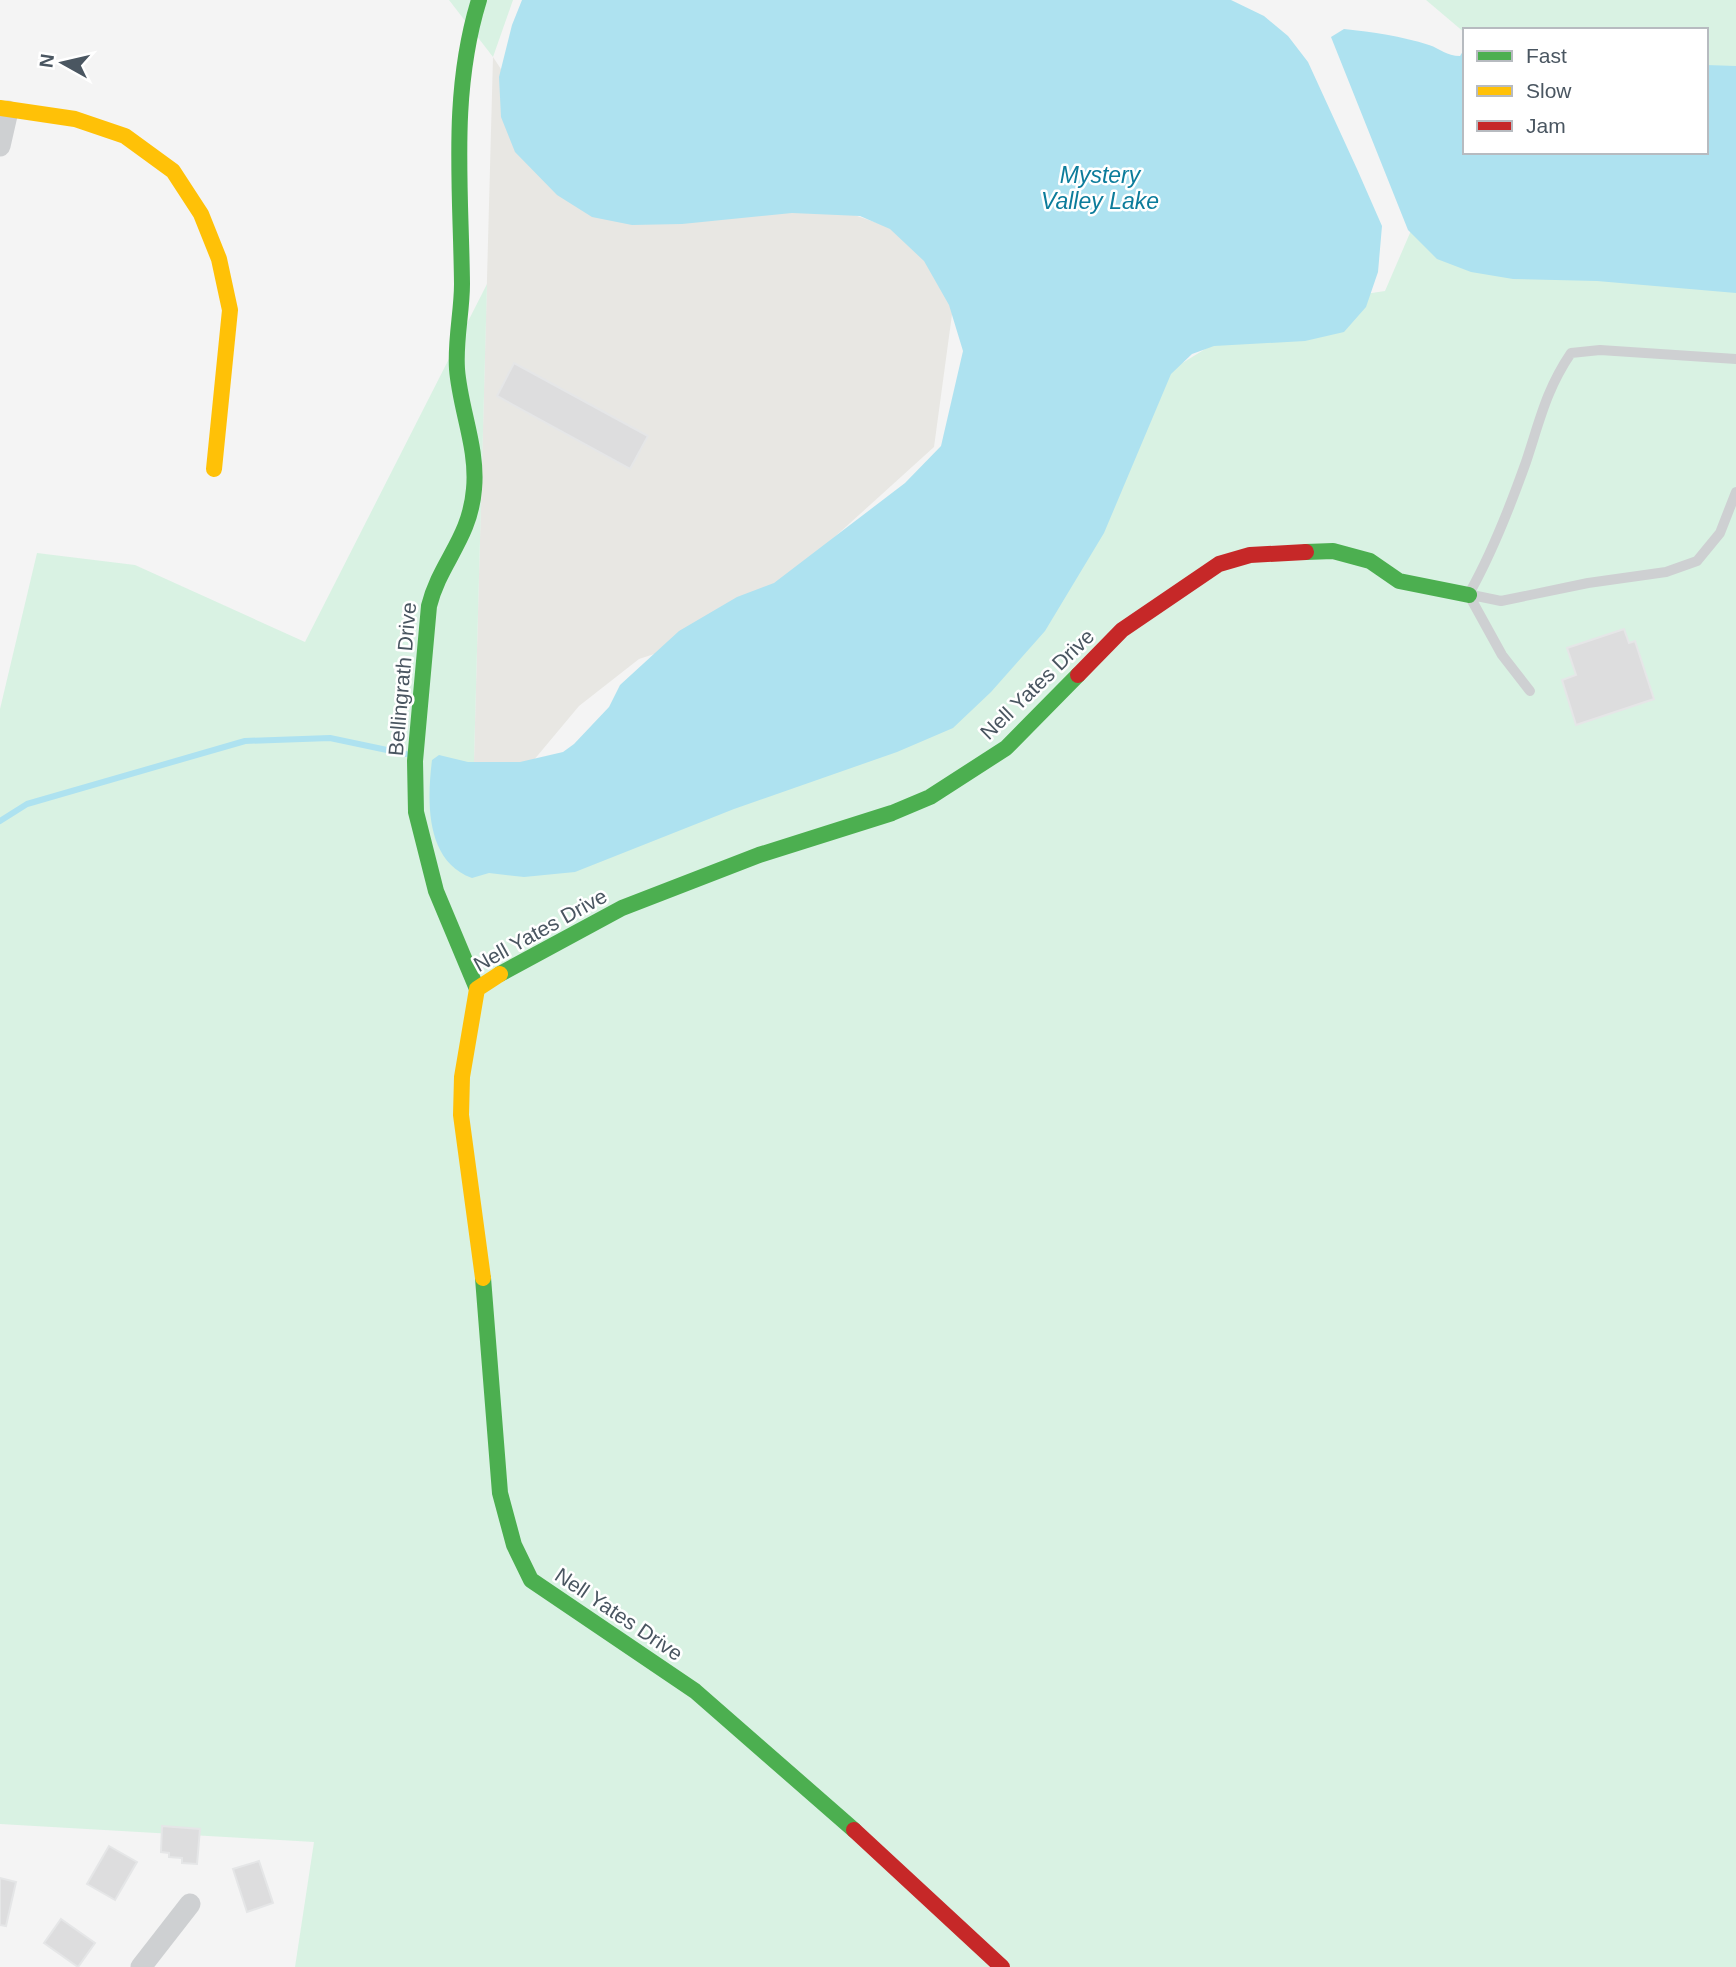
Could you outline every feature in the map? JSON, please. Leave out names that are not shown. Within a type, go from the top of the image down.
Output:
[{"type":"street","name":"Bellingrath Drive","points":[[477,989],[447,928],[425,846],[414,790],[416,738],[425,680],[424,630],[432,590],[459,546],[474,502],[475,473],[457,369],[463,286],[457,121],[458,89],[467,31],[479,0]]},
{"type":"street","points":[[0,146],[4,110],[75,120],[125,136],[173,171],[201,214],[219,259],[230,310],[214,469]]},
{"type":"street","name":"Nell Yates Drive","points":[[1002,1967],[830,1807],[695,1691],[531,1580],[514,1545],[499,1493],[495,1392],[479,1233],[461,1115],[462,1077],[477,989],[516,963],[622,908],[759,855],[892,813],[930,797],[1006,748],[1122,630],[1219,564],[1250,555],[1334,551],[1370,561],[1399,581],[1469,595]]},
{"type":"street","points":[[141,1967],[190,1904]]},
{"type":"lane","points":[[1469,595],[1489,557],[1526,462],[1552,380],[1572,353],[1600,350],[1736,359]]},
{"type":"lane","points":[[1469,595],[1501,601],[1588,583],[1666,572],[1697,561],[1720,533],[1736,492]]},
{"type":"lane","points":[[1469,595],[1502,655],[1530,691]]},
{"type":"shaded area","points":[[493,57],[548,140],[814,201],[909,234],[953,307],[934,447],[807,562],[709,636],[639,659],[579,706],[472,834]]},
{"type":"green space","points":[[449,0],[513,0],[493,57]]},
{"type":"green space","points":[[1426,0],[1736,0],[1736,83],[1708,86],[1708,28],[1463,28],[1463,31]]},
{"type":"green space","points":[[1416,219],[1736,231],[1736,1967],[295,1967],[314,1842],[0,1824],[0,709],[37,553],[135,565],[305,642],[487,284],[472,834],[1140,389],[1272,308],[1385,291]]},
{"type":"water","name":"Mystery Valley Lake","points":[[522,0],[1231,0],[1264,16],[1288,36],[1308,62],[1382,226],[1378,272],[1366,307],[1344,332],[1305,341],[1214,346],[1192,354],[1171,374],[1104,533],[1045,631],[991,692],[953,728],[897,752],[734,809],[575,872],[524,877],[489,873],[472,878],[457,870],[445,858],[437,844],[430,811],[432,760],[439,755],[468,762],[520,762],[563,752],[574,744],[609,707],[620,685],[679,631],[737,597],[774,583],[905,483],[941,446],[963,351],[949,305],[924,261],[890,229],[860,216],[792,213],[682,224],[632,225],[592,217],[557,195],[515,152],[501,117],[499,77],[512,25]]},
{"type":"water","points":[[1344,29],[1408,39],[1455,56],[1460,56],[1463,51],[1463,154],[1708,154],[1708,65],[1736,66],[1736,293],[1597,281],[1513,279],[1471,272],[1437,259],[1408,230],[1331,37]]},
{"type":"building","points":[[514,363],[648,436],[630,469],[497,396]]},
{"type":"building","points":[[1624,629],[1629,643],[1635,641],[1654,699],[1576,725],[1562,680],[1576,675],[1567,648]]},
{"type":"building","points":[[162,1826],[200,1829],[197,1864],[182,1863],[182,1858],[169,1857],[169,1853],[161,1852]]},
{"type":"building","points":[[109,1846],[137,1862],[115,1900],[87,1884]]},
{"type":"building","points":[[259,1861],[273,1903],[247,1912],[233,1869]]},
{"type":"building","points":[[0,1878],[16,1882],[6,1926],[0,1925]]},
{"type":"building","points":[[61,1919],[95,1943],[78,1967],[44,1943]]},
{"type":"waterway","points":[[0,821],[27,804],[245,741],[330,738],[406,754]]},
{"type":"traffic: fast","points":[[477,989],[436,891],[416,812],[415,761],[429,606],[440,576],[467,522],[474,489],[471,444],[457,369],[462,284],[459,141],[464,70],[479,0]]},
{"type":"traffic: fast","points":[[1306,552],[1333,551],[1370,561],[1399,581],[1469,595]]},
{"type":"traffic: fast","points":[[500,974],[622,908],[759,855],[892,813],[930,797],[1006,748],[1078,675]]},
{"type":"traffic: fast","points":[[483,1278],[500,1493],[514,1545],[531,1580],[695,1691],[854,1830]]},
{"type":"traffic: slow","points":[[0,108],[75,119],[125,136],[173,171],[201,214],[219,259],[230,310],[214,469]]},
{"type":"traffic: slow","points":[[483,1278],[461,1115],[462,1077],[477,989],[500,974]]},
{"type":"traffic: jam","points":[[1078,675],[1122,630],[1219,564],[1250,555],[1306,552]]},
{"type":"traffic: jam","points":[[854,1830],[1002,1967]]}]
